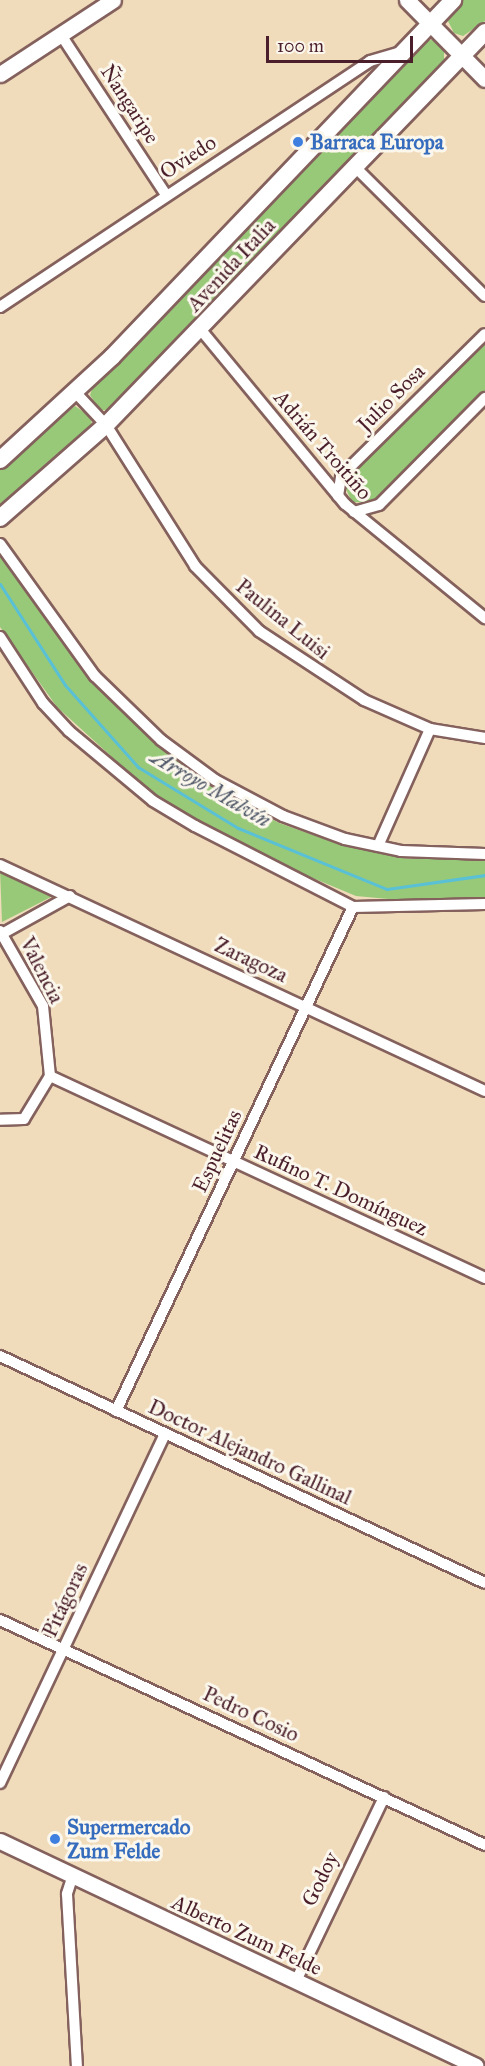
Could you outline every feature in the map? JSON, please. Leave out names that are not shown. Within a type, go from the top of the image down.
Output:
[{"type":"main road","name":"Avenida Italia","points":[[0,460],[76,393],[453,0]]},
{"type":"main road","name":"Avenida Italia","points":[[0,518],[106,425],[201,330],[485,32]]},
{"type":"street","points":[[0,74],[113,0]]},
{"type":"street","points":[[407,0],[485,80]]},
{"type":"street","name":"Ñangaripe","points":[[61,35],[166,195]]},
{"type":"street","name":"Oviedo","points":[[0,308],[370,60],[403,52]]},
{"type":"street","points":[[356,166],[485,297]]},
{"type":"street","name":"Adrián Troitiño","points":[[201,330],[353,512],[485,618]]},
{"type":"street","name":"Julio Sosa","points":[[338,496],[341,476],[485,334]]},
{"type":"street","name":"Paulina Luisi","points":[[76,393],[106,425],[176,540],[237,611],[335,684],[430,729],[485,738]]},
{"type":"street","points":[[353,512],[379,505],[485,398]]},
{"type":"street","points":[[0,544],[79,658],[178,755],[283,816],[378,846],[485,854]]},
{"type":"street","points":[[0,637],[43,703],[69,731],[153,801],[353,907],[485,904]]},
{"type":"street","points":[[378,846],[430,729]]},
{"type":"street","name":"Zaragoza","points":[[0,865],[485,1090]]},
{"type":"street","points":[[1,934],[70,896]]},
{"type":"street","name":"Espuelitas","points":[[116,1411],[353,907]]},
{"type":"street","name":"Valencia","points":[[1,934],[43,1006],[50,1076]]},
{"type":"street","points":[[0,1120],[16,1124],[50,1076]]},
{"type":"street","name":"Rufino T. Domínguez","points":[[50,1076],[485,1278]]},
{"type":"street","name":"Doctor Alejandro Gallinal","points":[[0,1356],[165,1434],[483,1577]]},
{"type":"street","name":"Pitágoras","points":[[0,1783],[165,1434]]},
{"type":"street","name":"Pedro Cosio","points":[[0,1620],[485,1845]]},
{"type":"street","name":"Godoy","points":[[296,1981],[384,1797]]},
{"type":"street","name":"Alberto Zum Felde","points":[[0,1841],[476,2066]]},
{"type":"street","points":[[73,1875],[67,1894],[77,2066]]},
{"type":"green space","points":[[462,0],[485,0],[485,21],[463,36],[454,33],[448,21]]},
{"type":"green space","points":[[432,40],[444,49],[444,62],[110,410],[100,410],[90,395],[94,384],[425,41]]},
{"type":"green space","points":[[485,339],[485,394],[375,503],[352,502],[345,487],[352,472]]},
{"type":"green space","points":[[75,406],[91,417],[92,427],[0,508],[0,468]]},
{"type":"green space","points":[[0,554],[98,686],[209,785],[279,823],[344,846],[410,859],[485,859],[485,898],[421,902],[356,896],[267,859],[155,796],[57,707],[0,627]]},
{"type":"green space","points":[[0,869],[49,892],[51,897],[2,922]]},
{"type":"waterway","name":"Arroyo Malvín","points":[[0,584],[65,685],[138,767],[238,828],[387,889],[485,875]]},
{"type":"place","name":"Barraca Europa","points":[[298,142]]},
{"type":"place","name":"Supermercado Zum Felde","points":[[55,1839]]}]
